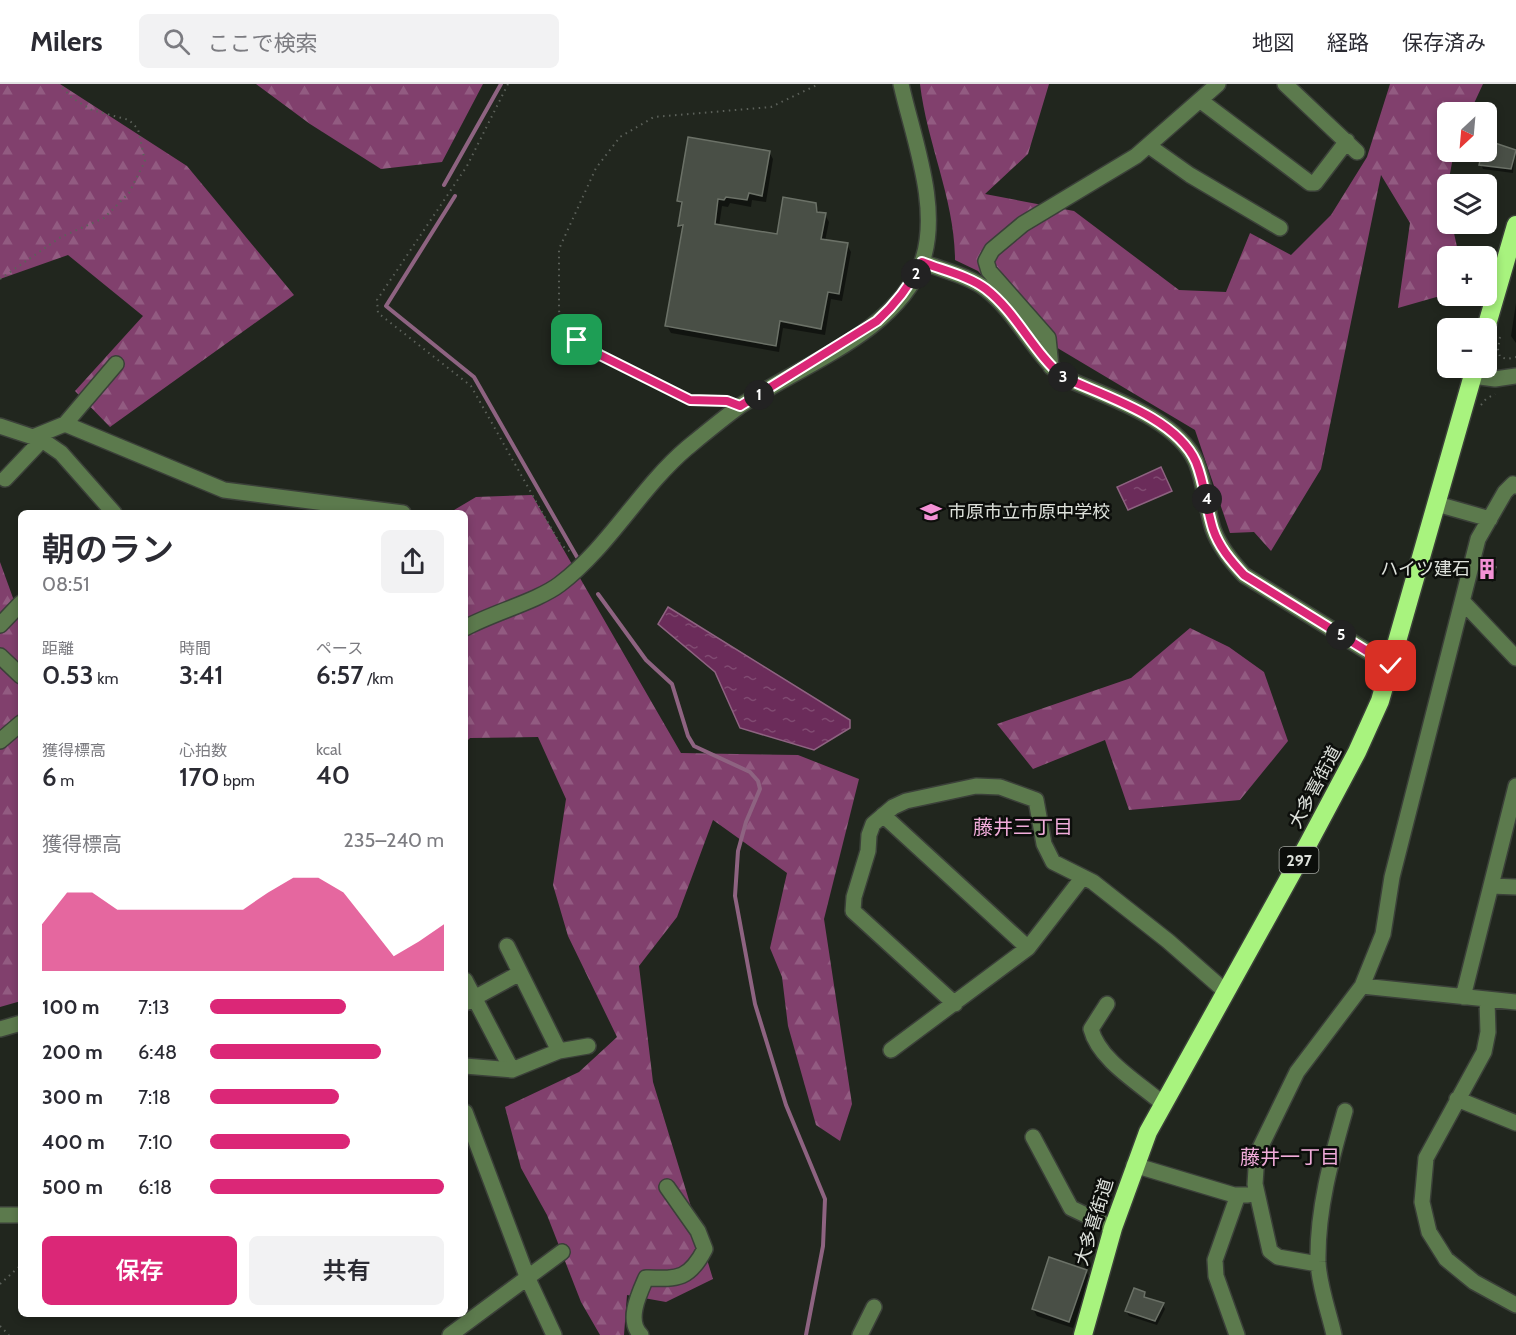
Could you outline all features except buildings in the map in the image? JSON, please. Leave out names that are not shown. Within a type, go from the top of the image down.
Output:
[{"type":"highway","points":[[1489,318],[1516,225]]},
{"type":"highway","name":"大多喜街道","points":[[1083,1335],[1113,1228],[1134,1165],[1162,1103],[1357,752],[1380,701],[1472,378]]},
{"type":"street","points":[[468,627],[558,586],[585,562],[685,450],[740,406],[877,321],[900,298],[922,262],[930,213],[901,84]]},
{"type":"street","points":[[1051,367],[1048,338],[989,271],[986,261],[992,250],[1023,224],[1099,180],[1149,146],[1218,84]]},
{"type":"street","points":[[1202,100],[1311,183],[1315,183],[1352,146],[1285,84]]},
{"type":"street","points":[[1149,146],[1190,175],[1280,228]]},
{"type":"street","points":[[922,262],[987,290],[1024,331],[1051,367],[1063,377],[1167,427],[1187,447],[1195,459],[1205,490],[1213,529],[1229,558],[1244,575],[1391,666]]},
{"type":"street","points":[[5,479],[38,439],[65,424],[116,364]]},
{"type":"street","points":[[1492,378],[1516,376]]},
{"type":"street","points":[[65,424],[224,490],[380,510]]},
{"type":"street","points":[[0,426],[38,439],[61,453],[109,510]]},
{"type":"street","points":[[1318,1264],[1278,1257],[1270,1251],[1255,1184],[1257,1154],[1297,1072],[1362,986],[1383,934],[1392,877],[1478,539],[1505,492],[1513,484],[1516,486]]},
{"type":"street","points":[[1437,504],[1490,519]]},
{"type":"street","points":[[1463,602],[1516,658]]},
{"type":"street","points":[[0,625],[18,606]]},
{"type":"street","points":[[0,656],[18,673]]},
{"type":"street","points":[[0,741],[18,726]]},
{"type":"street","points":[[955,1004],[853,911],[854,897],[868,851],[869,835],[873,824],[906,801],[976,786],[1000,787],[1035,800],[1044,844],[1053,862],[1083,877],[1168,941],[1225,991]]},
{"type":"street","points":[[1463,997],[1491,886],[1510,834],[1516,786]]},
{"type":"street","points":[[884,815],[1028,948]]},
{"type":"street","points":[[891,1050],[1028,948],[1083,877]]},
{"type":"street","points":[[1491,886],[1516,887]]},
{"type":"street","points":[[507,946],[559,1051]]},
{"type":"street","points":[[512,1070],[470,1001],[520,974]]},
{"type":"street","points":[[1362,986],[1487,1001],[1516,1002]]},
{"type":"street","points":[[1487,1001],[1488,1032],[1484,1052],[1426,1158],[1422,1202],[1429,1232],[1446,1259],[1474,1282],[1516,1305]]},
{"type":"street","points":[[1107,1005],[1091,1029],[1094,1039],[1109,1058],[1162,1103]]},
{"type":"street","points":[[0,1029],[18,1024]]},
{"type":"street","points":[[468,1066],[512,1070],[559,1051],[588,1046]]},
{"type":"street","points":[[1457,1099],[1516,1123]]},
{"type":"street","points":[[1334,1335],[1318,1264],[1320,1223],[1329,1168],[1345,1111]]},
{"type":"street","points":[[468,1120],[528,1279],[554,1335]]},
{"type":"street","points":[[1033,1137],[1071,1208],[1113,1228]]},
{"type":"street","points":[[1134,1165],[1238,1195],[1257,1195]]},
{"type":"street","points":[[641,1335],[637,1331],[634,1313],[646,1278],[686,1276],[697,1265],[705,1250],[692,1221],[667,1186]]},
{"type":"street","points":[[1237,1335],[1216,1276],[1215,1260],[1238,1195]]},
{"type":"street","points":[[0,1215],[18,1215]]},
{"type":"street","points":[[450,1335],[562,1252]]},
{"type":"street","points":[[860,1335],[874,1307]]},
{"type":"path","points":[[0,279],[61,237],[104,219],[129,193],[145,161],[138,129],[129,120],[92,110],[72,98],[59,84]]},
{"type":"path","points":[[508,84],[467,166],[377,300],[378,313],[471,386],[560,544],[585,562]]},
{"type":"path","points":[[740,406],[727,401],[690,400],[600,355],[577,340],[560,311],[558,249],[596,168],[620,136],[654,117],[771,107],[819,84]]},
{"type":"path","points":[[1507,359],[1516,357]]},
{"type":"path","points":[[1481,406],[1486,399],[1505,392]]},
{"type":"path","points":[[0,1284],[18,1268]]},
{"type":"path","points":[[0,1326],[9,1335]]},
{"type":"green space","points":[[0,84],[60,84],[187,166],[294,295],[110,427],[75,391],[143,316],[68,255],[0,279]]},
{"type":"green space","points":[[256,84],[483,84],[442,162],[381,169],[310,124]]},
{"type":"green space","points":[[920,84],[1049,84],[1028,154],[985,194],[1074,211],[1179,290],[1226,292],[1250,233],[1291,255],[1331,215],[1367,157],[1390,84],[1483,84],[1475,102],[1437,102],[1437,162],[1452,162],[1450,174],[1437,174],[1437,234],[1454,234],[1457,246],[1437,246],[1437,297],[1398,308],[1410,223],[1381,175],[1321,469],[1271,551],[1254,532],[1230,533],[1195,430],[1034,334],[978,271],[955,260],[951,216]]},
{"type":"green space","points":[[532,495],[681,753],[798,755],[859,779],[824,919],[852,1104],[840,1141],[816,1125],[788,1026],[782,977],[770,948],[787,873],[713,820],[677,917],[639,966],[653,1082],[713,1279],[666,1302],[627,1295],[624,1335],[600,1335],[581,1302],[547,1215],[521,1168],[505,1107],[579,1072],[617,1037],[568,936],[553,885],[566,799],[538,737],[470,738],[468,740],[468,510],[454,510],[476,497]]},
{"type":"green space","points":[[0,562],[18,612],[18,1002],[0,1007]]},
{"type":"green space","points":[[1190,628],[1229,647],[1264,672],[1288,741],[1240,800],[1129,810],[1105,740],[1033,769],[997,724],[1131,678]]},
{"type":"water","points":[[1161,467],[1172,491],[1128,510],[1117,487]]},
{"type":"water","points":[[668,607],[850,720],[850,728],[814,750],[740,728],[715,672],[658,624]]},
{"type":"waterway","points":[[444,185],[501,84]]},
{"type":"waterway","points":[[455,196],[386,306],[474,377],[577,557]]},
{"type":"waterway","points":[[598,594],[646,660],[672,684],[688,736],[694,746],[750,772],[758,781],[760,789],[746,822],[738,851],[735,896],[755,1004],[786,1105],[825,1199],[823,1246],[806,1335]]},
{"type":"place","name":"市原市立市原中学校","points":[[931,512]]},
{"type":"place","name":"ハイツ建石","points":[[1487,569]]},
{"type":"district","name":"藤井三丁目","points":[[1023,827]]},
{"type":"district","name":"藤井一丁目","points":[[1290,1157]]},
{"type":"route","points":[[577,340],[600,355],[690,400],[727,401],[740,406],[877,321],[895,305],[911,283],[922,262],[975,283],[987,290],[1024,331],[1051,367],[1063,377],[1167,427],[1187,447],[1199,470],[1213,529],[1229,558],[1244,575],[1258,586],[1287,601],[1391,666]]}]
